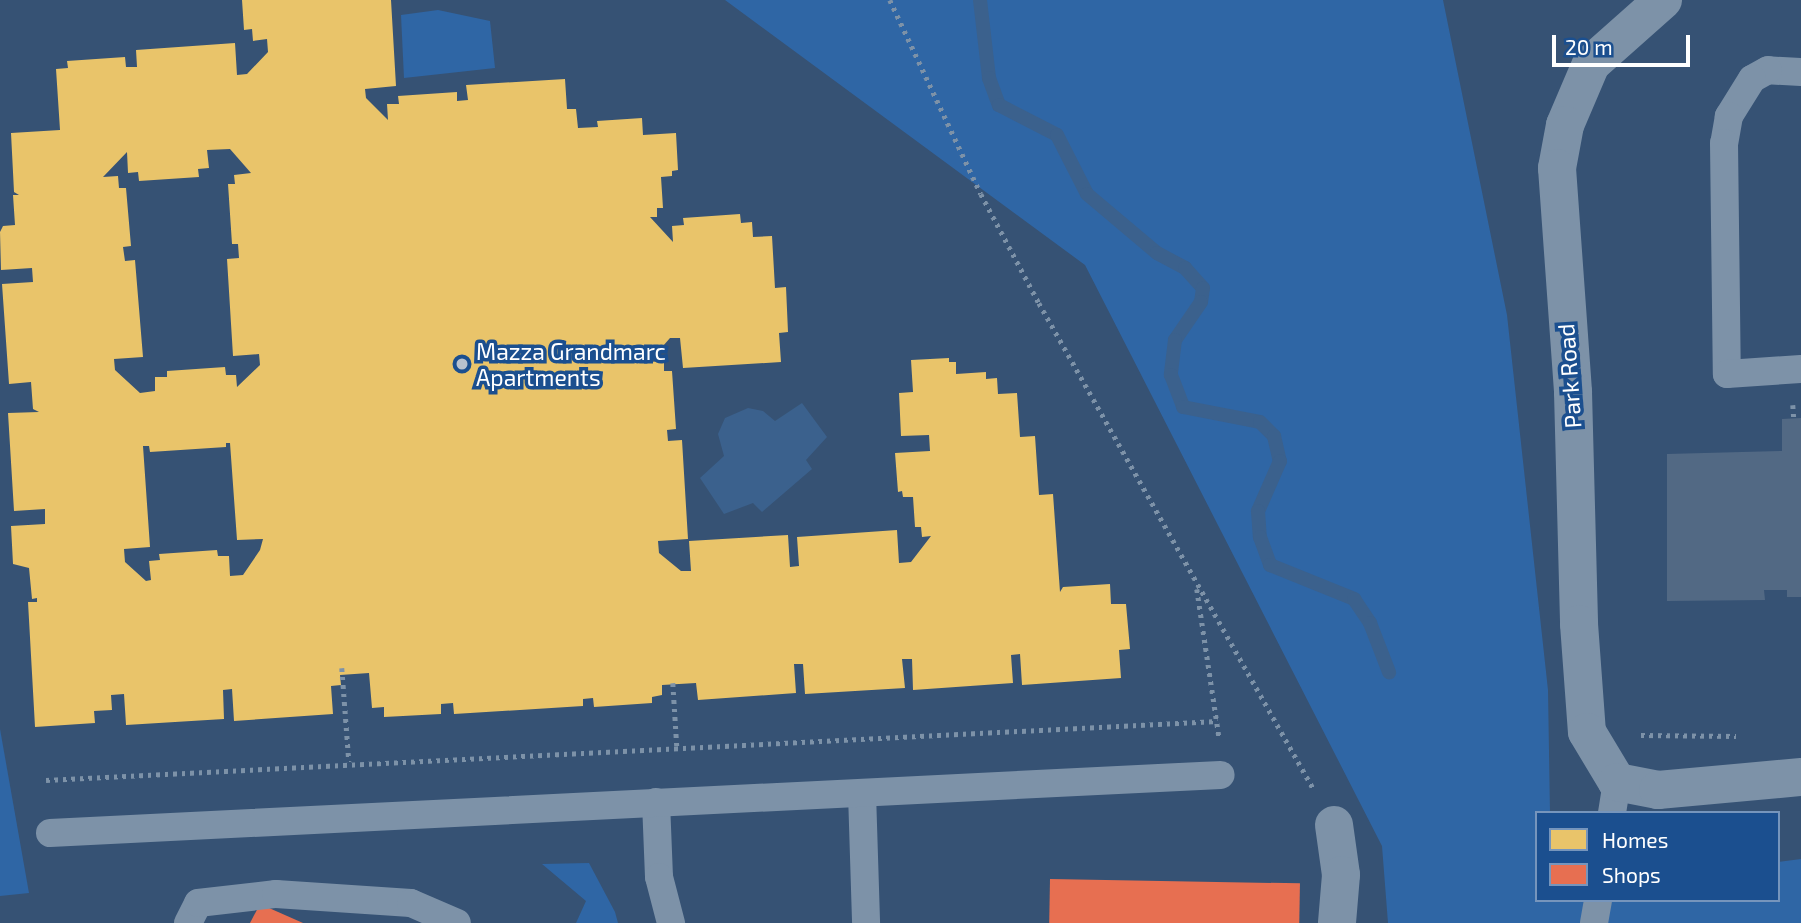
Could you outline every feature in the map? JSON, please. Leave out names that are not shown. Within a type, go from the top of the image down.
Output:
[{"type":"street","name":"Park Road","points":[[1614,797],[1587,732],[1579,624],[1573,392],[1557,168],[1565,125],[1591,64],[1663,0]]},
{"type":"street","points":[[1614,797],[1801,776]]},
{"type":"street","points":[[1334,825],[1341,875],[1337,923]]},
{"type":"lane","points":[[1801,72],[1768,70],[1752,79],[1729,116],[1724,143],[1727,374],[1801,369]]},
{"type":"lane","points":[[50,833],[1222,775]]},
{"type":"lane","points":[[862,793],[866,923]]},
{"type":"lane","points":[[656,802],[659,877],[671,923]]},
{"type":"lane","points":[[188,923],[198,903],[276,894],[411,903],[457,923]]},
{"type":"lane","points":[[1594,923],[1598,902]]},
{"type":"path","points":[[890,0],[981,194],[1196,585],[1334,825]]},
{"type":"path","points":[[1196,585],[1218,721],[1222,775]]},
{"type":"path","points":[[342,668],[349,762]]},
{"type":"path","points":[[673,683],[677,746]]},
{"type":"path","points":[[46,780],[349,762],[1218,721]]},
{"type":"path","points":[[1587,732],[1663,739],[1746,736]]},
{"type":"shaded area","points":[[725,0],[1443,0],[1507,315],[1548,690],[1550,811],[1535,811],[1535,902],[1780,902],[1780,862],[1801,859],[1801,923],[1388,923],[1382,846],[1085,265]]},
{"type":"shaded area","points":[[438,10],[490,21],[495,68],[404,78],[401,15]]},
{"type":"shaded area","points":[[802,403],[827,437],[806,460],[812,469],[762,512],[753,503],[724,514],[700,478],[724,456],[718,434],[725,418],[748,408],[763,411],[775,421]]},
{"type":"shaded area","points":[[0,729],[29,893],[0,896]]},
{"type":"shaded area","points":[[589,863],[618,923],[576,923],[586,901],[542,864]]},
{"type":"building: Homes","name":"Mazza Grandmarc Apartments","points":[[242,0],[391,0],[396,86],[365,89],[366,98],[388,120],[387,104],[399,104],[398,96],[457,92],[457,101],[468,100],[466,85],[565,79],[567,109],[576,109],[578,128],[598,127],[597,121],[642,118],[643,135],[676,133],[678,170],[672,171],[672,176],[661,177],[663,208],[657,208],[657,217],[650,217],[673,242],[672,226],[684,225],[683,218],[740,214],[741,223],[752,222],[753,237],[772,236],[775,288],[786,287],[788,332],[779,333],[781,362],[683,368],[680,338],[670,338],[649,362],[664,361],[664,371],[672,371],[676,429],[667,430],[668,441],[682,440],[688,539],[658,541],[659,553],[681,571],[691,571],[689,541],[788,535],[790,567],[799,566],[797,537],[897,530],[899,563],[911,562],[931,536],[922,537],[921,527],[915,527],[913,497],[903,497],[902,491],[898,492],[895,453],[930,451],[929,435],[901,436],[899,393],[913,392],[911,360],[949,358],[949,362],[956,362],[956,374],[986,372],[986,379],[997,378],[998,394],[1017,393],[1020,437],[1035,436],[1039,495],[1053,494],[1060,592],[1063,587],[1110,584],[1111,604],[1126,604],[1130,649],[1119,650],[1121,678],[1022,685],[1020,654],[1011,655],[1013,683],[913,690],[912,659],[902,659],[905,688],[805,694],[803,664],[794,664],[796,693],[698,700],[696,683],[662,685],[662,695],[652,697],[652,703],[594,707],[593,698],[583,699],[583,706],[454,714],[453,703],[441,704],[441,714],[384,717],[384,707],[372,708],[369,673],[340,675],[341,685],[331,686],[333,714],[234,721],[232,689],[223,690],[224,719],[126,725],[124,694],[111,695],[112,710],[94,711],[95,723],[35,727],[28,602],[37,602],[37,598],[32,599],[29,568],[13,564],[11,526],[45,524],[45,509],[14,511],[8,413],[39,412],[33,409],[31,382],[9,384],[2,284],[33,282],[32,268],[1,270],[0,232],[3,226],[15,225],[13,195],[19,195],[14,192],[11,133],[60,130],[56,69],[68,68],[67,61],[125,57],[126,67],[137,67],[136,50],[235,43],[237,75],[247,74],[268,52],[267,39],[253,41],[252,29],[244,30]],"holes":[[[230,149],[251,173],[234,175],[235,184],[228,184],[232,244],[238,244],[239,258],[227,259],[233,356],[259,354],[260,365],[237,387],[236,375],[226,375],[225,367],[167,371],[167,377],[155,377],[155,391],[140,393],[115,370],[114,359],[143,357],[135,260],[125,261],[123,247],[131,246],[126,188],[119,188],[118,176],[103,177],[127,152],[128,173],[138,172],[139,181],[199,177],[198,169],[209,168],[207,150]],[[226,443],[230,443],[237,540],[263,539],[260,550],[243,575],[230,576],[229,556],[218,556],[217,550],[159,554],[160,560],[149,561],[151,580],[146,581],[125,562],[124,549],[150,547],[143,446],[149,446],[150,452],[226,447]]]},
{"type":"building: Shops","points":[[1050,879],[1300,883],[1299,923],[1049,923]]},
{"type":"building: Shops","points":[[260,904],[303,923],[250,923]]},
{"type":"building: Other","points":[[1801,418],[1801,597],[1787,597],[1787,590],[1764,590],[1765,600],[1667,601],[1667,454],[1782,451],[1782,419]]},
{"type":"waterway","points":[[980,0],[989,78],[999,105],[1057,135],[1087,194],[1157,253],[1185,268],[1203,288],[1201,302],[1175,340],[1171,375],[1183,407],[1260,422],[1274,436],[1280,461],[1258,511],[1260,537],[1270,565],[1354,599],[1370,623],[1389,672]]},
{"type":"place","name":"Mazza Grandmarc Apartments","points":[[462,364]]}]
